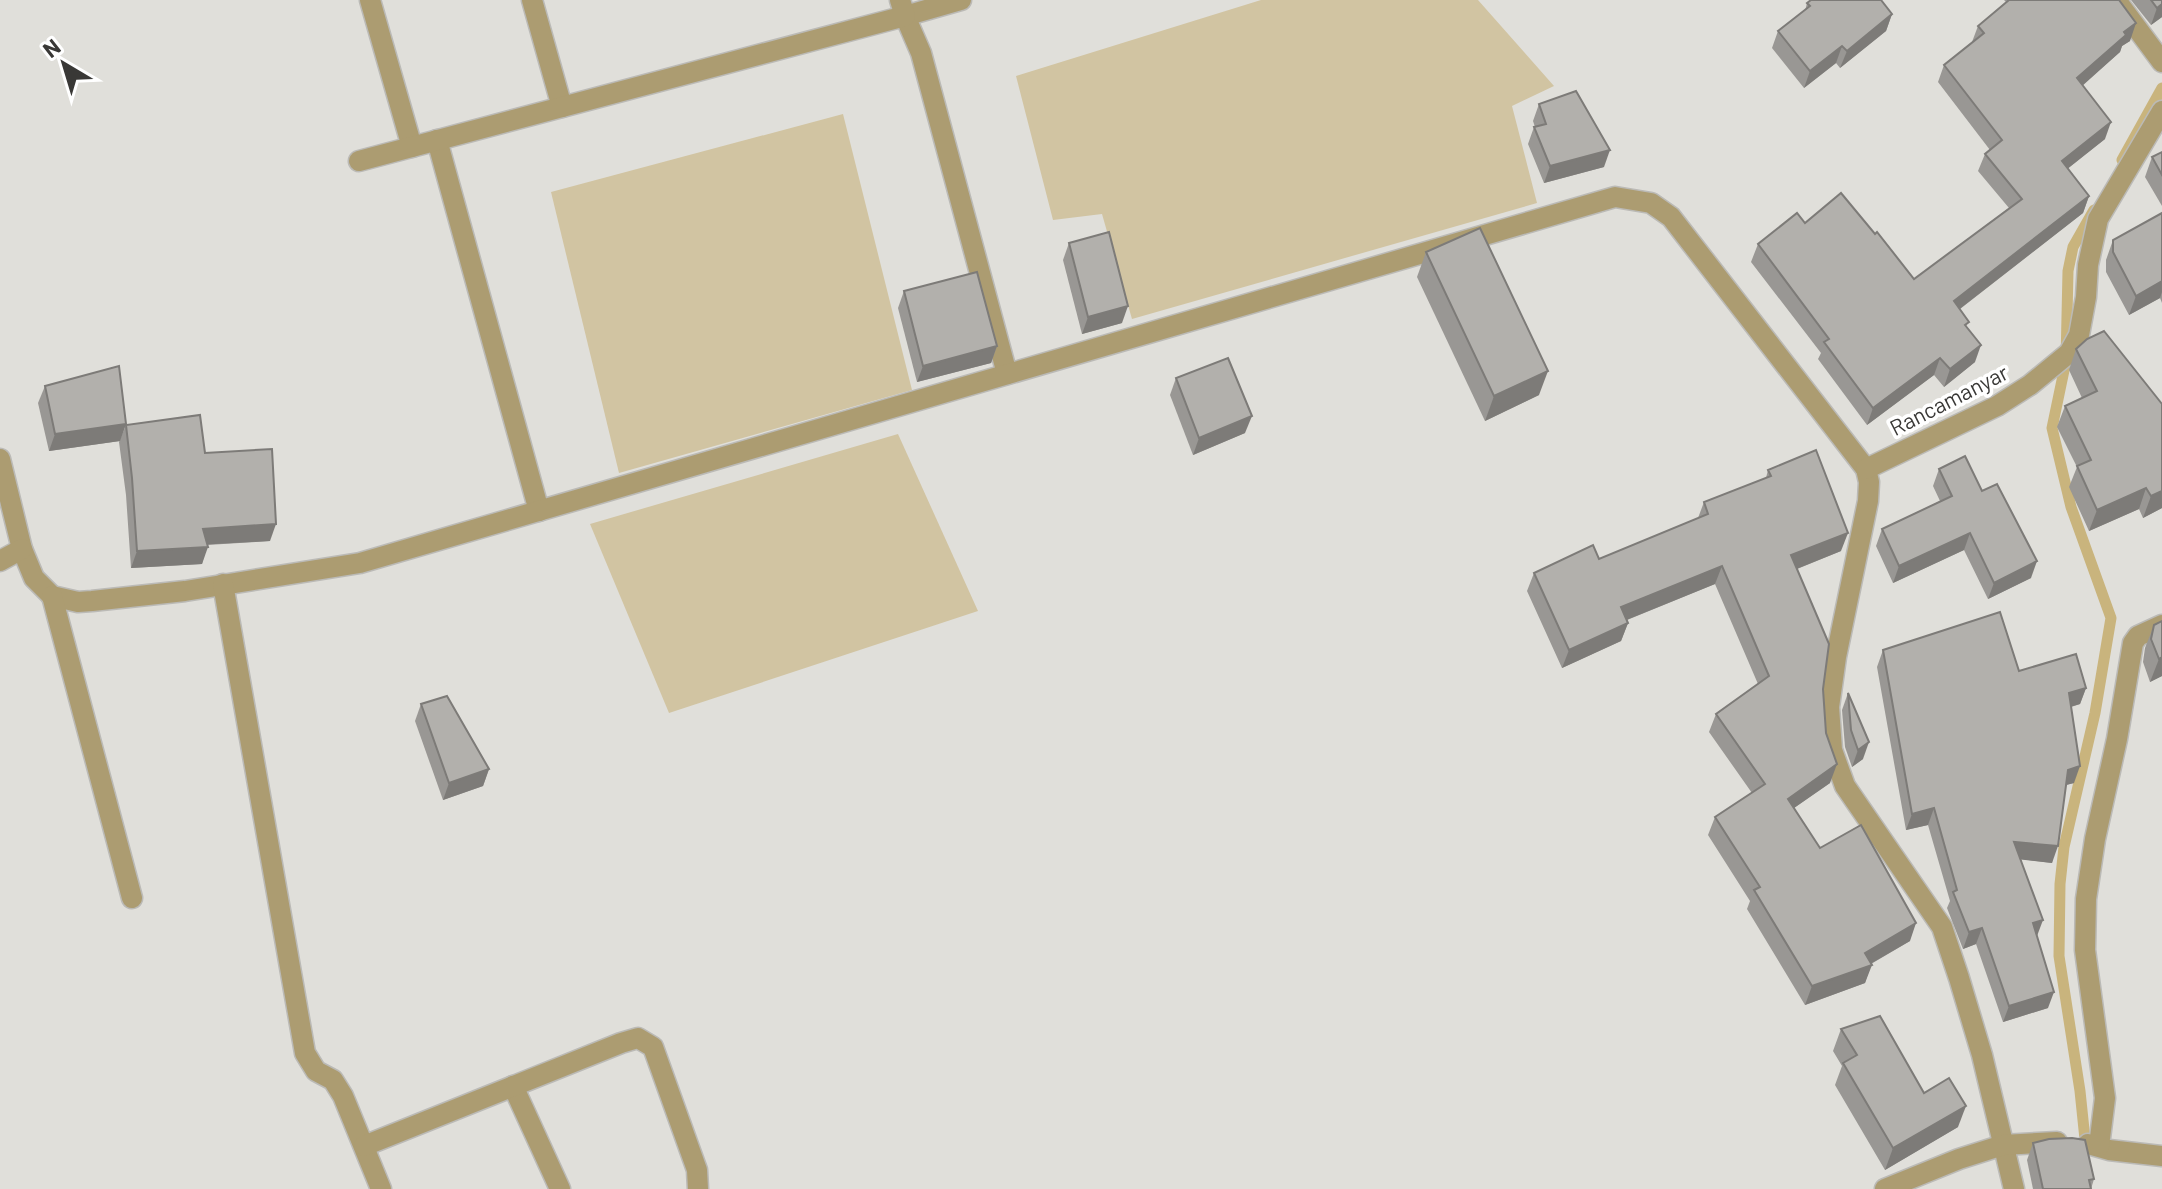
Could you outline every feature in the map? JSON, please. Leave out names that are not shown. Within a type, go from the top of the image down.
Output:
[{"type":"street","points":[[370,0],[412,147]]},
{"type":"street","points":[[532,0],[562,107]]},
{"type":"street","points":[[359,161],[562,107],[903,8],[961,0]]},
{"type":"street","points":[[2116,0],[2162,62]]},
{"type":"street","points":[[903,8],[921,53],[1007,374]]},
{"type":"street","name":"Rancamanyar","points":[[1866,469],[1997,406],[2030,385],[2069,353],[2079,335],[2088,265],[2098,219],[2162,111]]},
{"type":"street","points":[[437,140],[539,511]]},
{"type":"street","points":[[52,596],[78,602],[185,591],[360,563],[1615,197],[1651,203],[1671,217],[1866,469],[1868,501],[1836,657],[1829,707],[1832,750],[1845,786],[1942,927],[1982,1055],[2014,1189]]},
{"type":"street","points":[[0,459],[22,549],[34,578],[52,596],[132,898]]},
{"type":"street","points":[[0,561],[22,549]]},
{"type":"street","points":[[223,584],[305,1053],[316,1071],[333,1080],[343,1096],[381,1189]]},
{"type":"street","points":[[2099,1146],[2105,1098],[2085,950],[2086,899],[2133,643],[2138,636],[2162,625]]},
{"type":"street","points":[[364,1146],[638,1038],[653,1047],[697,1170],[698,1189]]},
{"type":"street","points":[[513,1086],[560,1189]]},
{"type":"street","points":[[1885,1189],[2003,1145],[2067,1142],[2162,1156]]},
{"type":"shaded area","points":[[1261,0],[1478,0],[1554,86],[1512,106],[1537,203],[1132,319],[1102,214],[1053,220],[1016,76]]},
{"type":"shaded area","points":[[843,114],[912,390],[619,473],[551,192]]},
{"type":"shaded area","points":[[898,434],[978,611],[669,713],[590,524]]},
{"type":"building","points":[[1811,0],[1881,0],[1892,14],[1847,51],[1842,46],[1810,71],[1778,31],[1810,6],[1807,3]]},
{"type":"building","points":[[2009,0],[2119,0],[2136,23],[2077,78],[2111,122],[2062,161],[2089,196],[1954,301],[1969,322],[1965,325],[1981,345],[1950,369],[1940,358],[1873,408],[1824,342],[1829,339],[1758,244],[1797,213],[1805,223],[1841,193],[1914,279],[2022,199],[1985,154],[2002,140],[1944,65],[1984,33],[1978,26]]},
{"type":"building","points":[[2151,0],[2162,0],[2162,4],[2157,8]]},
{"type":"building","points":[[1576,91],[1610,150],[1550,166],[1534,127],[1546,124],[1539,104]]},
{"type":"building","points":[[2162,152],[2162,175],[2152,157]]},
{"type":"building","points":[[2162,213],[2162,281],[2136,296],[2113,252],[2113,240]]},
{"type":"building","points":[[1480,228],[1548,371],[1494,396],[1426,252]]},
{"type":"building","points":[[1109,232],[1128,306],[1088,317],[1069,243]]},
{"type":"building","points":[[977,272],[997,346],[923,366],[904,291]]},
{"type":"building","points":[[2104,331],[2162,404],[2162,491],[2151,496],[2146,488],[2097,510],[2077,466],[2091,460],[2065,406],[2097,391],[2076,349],[2087,339]]},
{"type":"building","points":[[1228,358],[1252,416],[1199,438],[1176,378]]},
{"type":"building","points":[[119,366],[126,424],[55,434],[45,386]]},
{"type":"building","points":[[200,415],[205,453],[272,449],[276,524],[203,529],[208,547],[137,551],[126,425]]},
{"type":"building","points":[[1816,450],[1848,533],[1791,555],[1829,644],[1823,689],[1826,733],[1837,764],[1788,799],[1820,848],[1861,825],[1916,923],[1865,953],[1872,965],[1812,986],[1754,890],[1760,887],[1715,817],[1765,784],[1716,714],[1769,676],[1722,566],[1621,607],[1628,623],[1569,650],[1534,573],[1593,545],[1599,559],[1708,514],[1704,502],[1771,476],[1768,470]]},
{"type":"building","points":[[1965,456],[1982,491],[1997,484],[2037,561],[1994,583],[1970,533],[1899,566],[1882,529],[1952,496],[1939,469]]},
{"type":"building","points":[[2000,612],[2019,671],[2076,654],[2086,688],[2069,693],[2080,766],[2068,770],[2058,846],[2014,842],[2043,920],[2033,923],[2054,992],[2009,1006],[1982,928],[1969,932],[1953,892],[1957,890],[1934,808],[1912,814],[1883,650]]},
{"type":"building","points":[[2162,621],[2162,657],[2159,659],[2151,639],[2154,625]]},
{"type":"building","points":[[1848,693],[1869,742],[1858,750],[1851,730]]},
{"type":"building","points":[[447,696],[489,769],[449,783],[421,704]]},
{"type":"building","points":[[1880,1016],[1924,1093],[1949,1078],[1966,1106],[1893,1148],[1843,1063],[1857,1055],[1841,1029]]},
{"type":"building","points":[[2072,1138],[2085,1140],[2094,1179],[2089,1180],[2091,1189],[2043,1189],[2033,1143]]},
{"type":"waterway","points":[[2122,160],[2162,88]]},
{"type":"waterway","points":[[2086,1149],[2059,956],[2060,884],[2064,847],[2095,713],[2111,618],[2071,507],[2052,428],[2066,361],[2068,271],[2073,247],[2094,210]]}]
